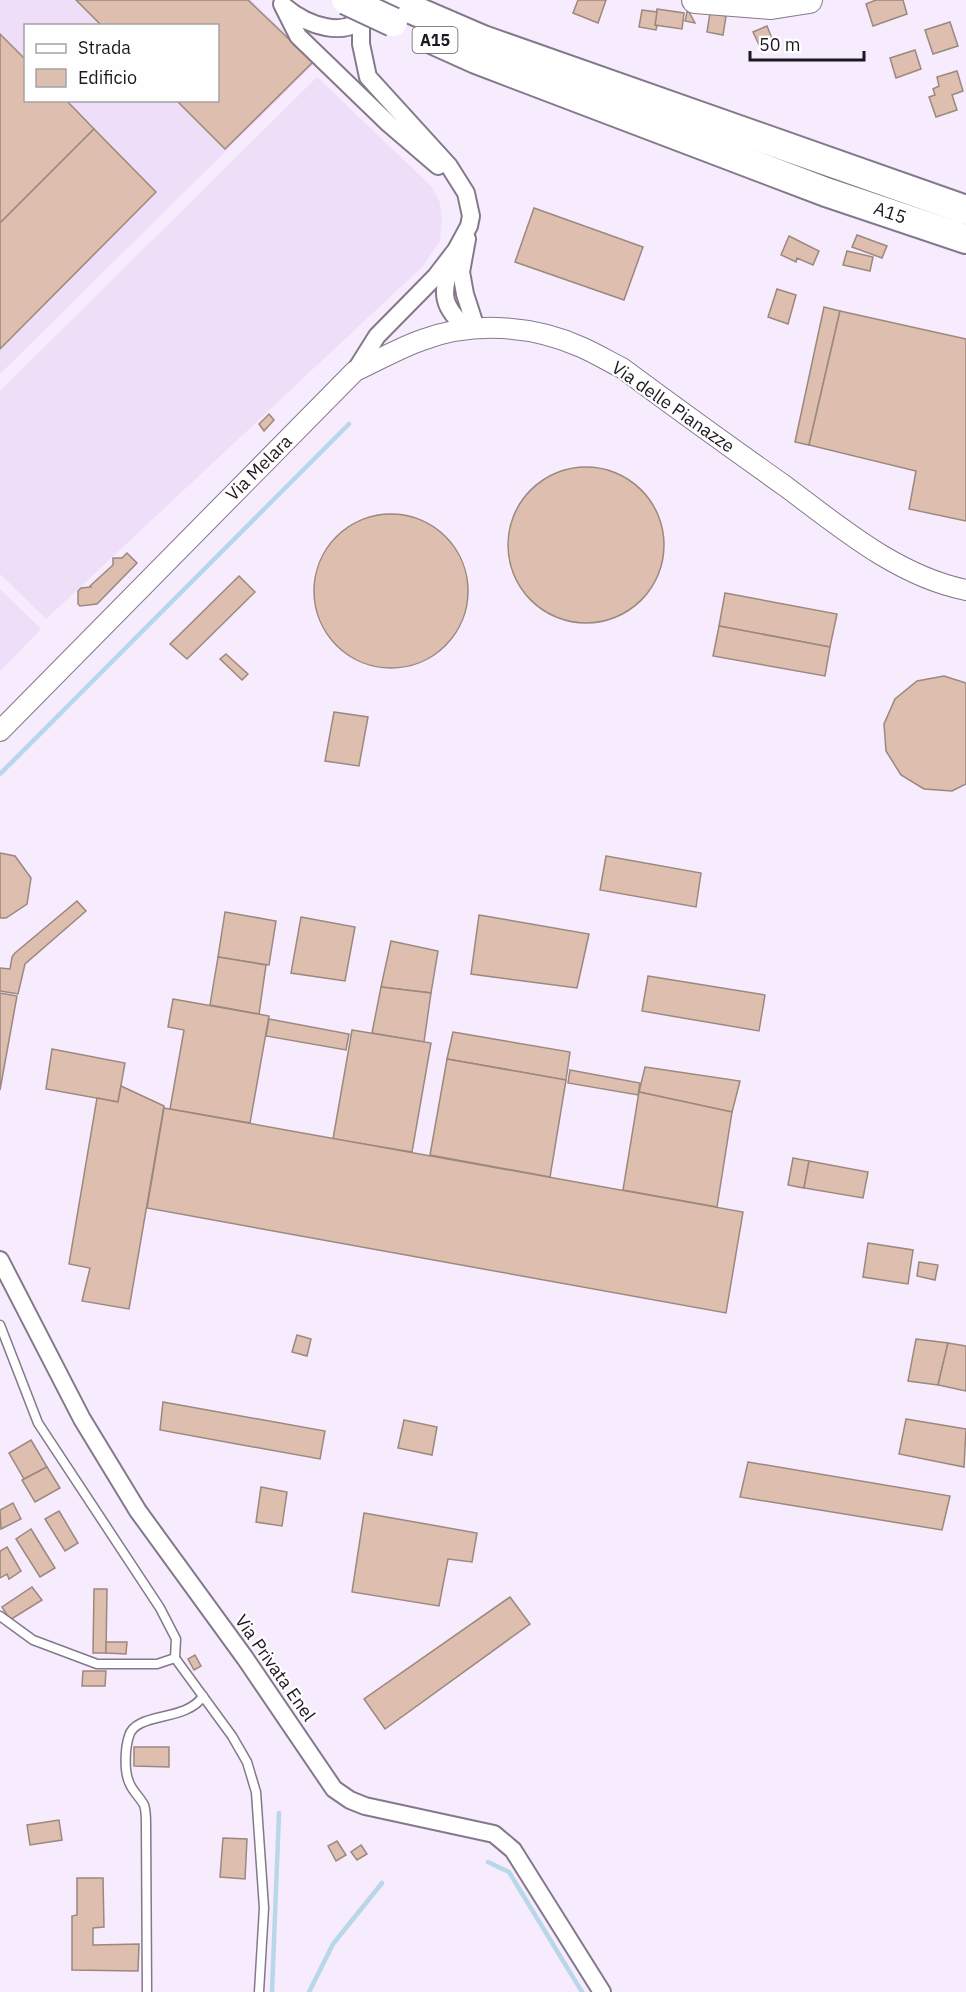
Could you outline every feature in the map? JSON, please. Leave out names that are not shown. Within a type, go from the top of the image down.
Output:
[{"type":"highway","name":"A15","points":[[354,11],[390,7],[480,50],[826,192],[966,239]]},
{"type":"highway","name":"A15","points":[[480,50],[966,210]]},
{"type":"highway","points":[[826,192],[966,258]]},
{"type":"main road","points":[[694,0],[771,6],[809,0]]},
{"type":"street","points":[[279,2],[293,14],[319,27],[342,28],[354,11]]},
{"type":"street","points":[[279,2],[298,36],[389,124],[459,183]]},
{"type":"street","points":[[354,11],[369,77],[381,93],[432,145],[449,166],[466,194],[471,216],[461,272],[472,329]]},
{"type":"street","name":"Via Melara","points":[[0,731],[355,371],[377,336],[436,276],[456,250],[469,226]]},
{"type":"street","points":[[456,250],[446,278],[444,295],[446,304],[454,317],[472,329]]},
{"type":"street","name":"Via delle Pianazze","points":[[355,371],[423,339],[472,329],[508,328],[544,334],[580,346],[622,368],[852,536],[896,563],[923,576],[966,590]]},
{"type":"street","name":"Via Privata Enel","points":[[0,1260],[82,1419],[138,1510],[245,1658],[334,1789],[350,1800],[365,1806],[469,1827],[494,1834],[504,1840],[513,1850],[602,1992]]},
{"type":"lane","points":[[0,1325],[18,1366],[38,1423],[160,1608],[176,1639],[175,1658],[232,1736],[247,1762],[256,1792],[264,1908],[259,1992]]},
{"type":"lane","points":[[0,1616],[33,1640],[97,1665],[157,1664],[175,1658]]},
{"type":"lane","points":[[147,1992],[146,1824],[144,1806],[127,1780],[129,1734],[137,1725],[194,1707],[203,1696]]},
{"type":"shaded area","points":[[0,0],[251,0],[316,62],[0,374]]},
{"type":"shaded area","points":[[317,77],[432,187],[440,203],[442,221],[440,241],[422,267],[46,619],[0,574],[0,391]]},
{"type":"shaded area","points":[[0,589],[41,629],[0,671]]},
{"type":"building","points":[[76,0],[248,0],[313,62],[225,149],[178,102],[219,102],[219,24],[100,24]]},
{"type":"building","points":[[578,0],[606,0],[598,23],[573,13]]},
{"type":"building","points":[[876,0],[903,0],[907,14],[873,26],[866,4]]},
{"type":"building","points":[[657,9],[684,13],[682,29],[655,25]]},
{"type":"building","points":[[642,10],[657,12],[656,30],[639,27]]},
{"type":"building","points":[[687,12],[689,12],[695,23],[685,21]]},
{"type":"building","points":[[710,13],[726,16],[723,35],[707,32]]},
{"type":"building","points":[[950,22],[958,46],[933,54],[925,30]]},
{"type":"building","points":[[767,26],[773,41],[760,47],[753,32]]},
{"type":"building","points":[[0,34],[24,58],[24,102],[68,102],[94,129],[0,223]]},
{"type":"building","points":[[915,50],[921,69],[896,78],[890,58]]},
{"type":"building","points":[[957,71],[963,91],[952,95],[957,110],[936,117],[929,97],[935,95],[933,89],[939,86],[937,77]]},
{"type":"building","points":[[94,129],[156,192],[0,349],[0,223]]},
{"type":"building","points":[[534,208],[643,247],[624,300],[515,262]]},
{"type":"building","points":[[857,235],[887,246],[882,258],[852,247]]},
{"type":"building","points":[[789,236],[819,251],[813,265],[797,258],[796,262],[781,255]]},
{"type":"building","points":[[847,251],[873,257],[870,271],[843,265]]},
{"type":"building","points":[[777,289],[796,295],[788,324],[768,317]]},
{"type":"building","points":[[824,307],[840,311],[809,445],[795,442]]},
{"type":"building","points":[[840,311],[966,339],[966,521],[909,509],[916,471],[809,445]]},
{"type":"building","points":[[269,414],[274,420],[264,431],[259,424]]},
{"type":"building","points":[[586,467],[616,473],[641,490],[658,515],[664,545],[658,575],[641,600],[616,617],[586,623],[556,617],[531,600],[514,575],[508,545],[514,515],[531,490],[556,473]]},
{"type":"building","points":[[391,514],[421,519],[446,536],[463,561],[468,591],[463,621],[446,646],[421,663],[391,668],[361,663],[336,646],[319,621],[314,591],[319,561],[336,536],[361,519]]},
{"type":"building","points":[[127,553],[137,563],[97,604],[80,606],[78,591],[81,588],[91,587],[113,565],[113,558],[122,558]]},
{"type":"building","points":[[239,576],[255,592],[187,659],[170,644]]},
{"type":"building","points":[[725,593],[837,614],[830,647],[719,626]]},
{"type":"building","points":[[719,626],[830,647],[825,676],[713,656]]},
{"type":"building","points":[[226,654],[248,674],[242,680],[220,659]]},
{"type":"building","points":[[944,676],[966,683],[966,784],[952,791],[924,789],[901,775],[886,751],[884,724],[895,699],[917,681]]},
{"type":"building","points":[[334,712],[368,717],[359,766],[325,761]]},
{"type":"building","points":[[0,853],[15,856],[31,878],[27,904],[6,918],[0,918]]},
{"type":"building","points":[[606,856],[701,873],[696,907],[600,890]]},
{"type":"building","points":[[77,901],[86,911],[25,964],[18,994],[0,991],[0,968],[10,969],[15,953]]},
{"type":"building","points":[[225,912],[276,921],[269,965],[218,957]]},
{"type":"building","points":[[479,915],[589,934],[577,988],[471,974]]},
{"type":"building","points":[[301,917],[355,927],[345,981],[291,973]]},
{"type":"building","points":[[391,941],[438,951],[431,993],[381,987]]},
{"type":"building","points":[[218,957],[266,965],[259,1014],[210,1005]]},
{"type":"building","points":[[648,976],[765,995],[759,1031],[642,1011]]},
{"type":"building","points":[[381,987],[431,993],[424,1042],[372,1033]]},
{"type":"building","points":[[0,993],[17,996],[0,1090]]},
{"type":"building","points":[[173,999],[269,1016],[250,1123],[170,1109],[184,1030],[168,1027]]},
{"type":"building","points":[[269,1019],[349,1034],[346,1050],[266,1036]]},
{"type":"building","points":[[352,1030],[431,1043],[412,1152],[333,1139]]},
{"type":"building","points":[[453,1032],[570,1052],[566,1080],[447,1059]]},
{"type":"building","points":[[52,1049],[125,1063],[118,1102],[46,1089]]},
{"type":"building","points":[[447,1059],[566,1080],[550,1177],[430,1155]]},
{"type":"building","points":[[645,1067],[740,1081],[732,1112],[639,1092]]},
{"type":"building","points":[[570,1070],[640,1083],[638,1095],[568,1083]]},
{"type":"building","points":[[121,1086],[164,1106],[129,1309],[82,1301],[90,1268],[69,1264],[97,1098],[118,1102]]},
{"type":"building","points":[[639,1092],[732,1112],[717,1207],[623,1190]]},
{"type":"building","points":[[164,1108],[743,1212],[726,1313],[147,1208]]},
{"type":"building","points":[[793,1158],[809,1161],[804,1188],[788,1185]]},
{"type":"building","points":[[809,1161],[868,1172],[863,1198],[804,1188]]},
{"type":"building","points":[[868,1243],[913,1250],[908,1284],[863,1277]]},
{"type":"building","points":[[919,1262],[938,1265],[935,1280],[917,1276]]},
{"type":"building","points":[[297,1335],[311,1339],[307,1356],[292,1352]]},
{"type":"building","points":[[916,1339],[948,1343],[938,1385],[908,1381]]},
{"type":"building","points":[[948,1343],[966,1346],[966,1391],[938,1385]]},
{"type":"building","points":[[163,1402],[325,1431],[320,1459],[160,1430]]},
{"type":"building","points":[[906,1419],[966,1429],[964,1467],[899,1454]]},
{"type":"building","points":[[404,1420],[437,1427],[432,1455],[398,1448]]},
{"type":"building","points":[[31,1440],[47,1467],[24,1479],[9,1453]]},
{"type":"building","points":[[748,1462],[950,1496],[942,1530],[740,1497]]},
{"type":"building","points":[[47,1467],[60,1488],[35,1502],[22,1480]]},
{"type":"building","points":[[261,1487],[287,1492],[282,1526],[256,1522]]},
{"type":"building","points":[[13,1503],[21,1519],[1,1529],[0,1510]]},
{"type":"building","points":[[59,1511],[78,1543],[65,1551],[45,1519]]},
{"type":"building","points":[[364,1513],[477,1533],[472,1562],[448,1559],[439,1606],[352,1592]]},
{"type":"building","points":[[31,1529],[55,1568],[40,1577],[16,1539]]},
{"type":"building","points":[[7,1547],[21,1571],[9,1579],[7,1574],[0,1578],[0,1551]]},
{"type":"building","points":[[32,1587],[42,1600],[10,1620],[2,1607]]},
{"type":"building","points":[[94,1589],[107,1589],[106,1653],[93,1653]]},
{"type":"building","points":[[510,1597],[530,1624],[385,1729],[364,1699]]},
{"type":"building","points":[[106,1642],[127,1642],[126,1654],[106,1653]]},
{"type":"building","points":[[195,1655],[201,1666],[194,1670],[188,1659]]},
{"type":"building","points":[[83,1671],[106,1671],[105,1686],[82,1686]]},
{"type":"building","points":[[134,1747],[169,1747],[169,1767],[134,1766]]},
{"type":"building","points":[[59,1820],[62,1840],[30,1845],[27,1825]]},
{"type":"building","points":[[223,1838],[247,1839],[245,1879],[220,1877]]},
{"type":"building","points":[[337,1841],[346,1855],[336,1861],[328,1846]]},
{"type":"building","points":[[361,1845],[367,1854],[357,1860],[351,1852]]},
{"type":"building","points":[[77,1878],[103,1878],[104,1927],[93,1928],[93,1945],[139,1944],[138,1971],[72,1970],[72,1916],[77,1915]]},
{"type":"waterway","points":[[0,774],[349,424]]},
{"type":"waterway","points":[[272,1992],[279,1813]]},
{"type":"waterway","points":[[488,1862],[509,1872],[582,1992]]},
{"type":"waterway","points":[[309,1992],[333,1944],[382,1883]]}]
